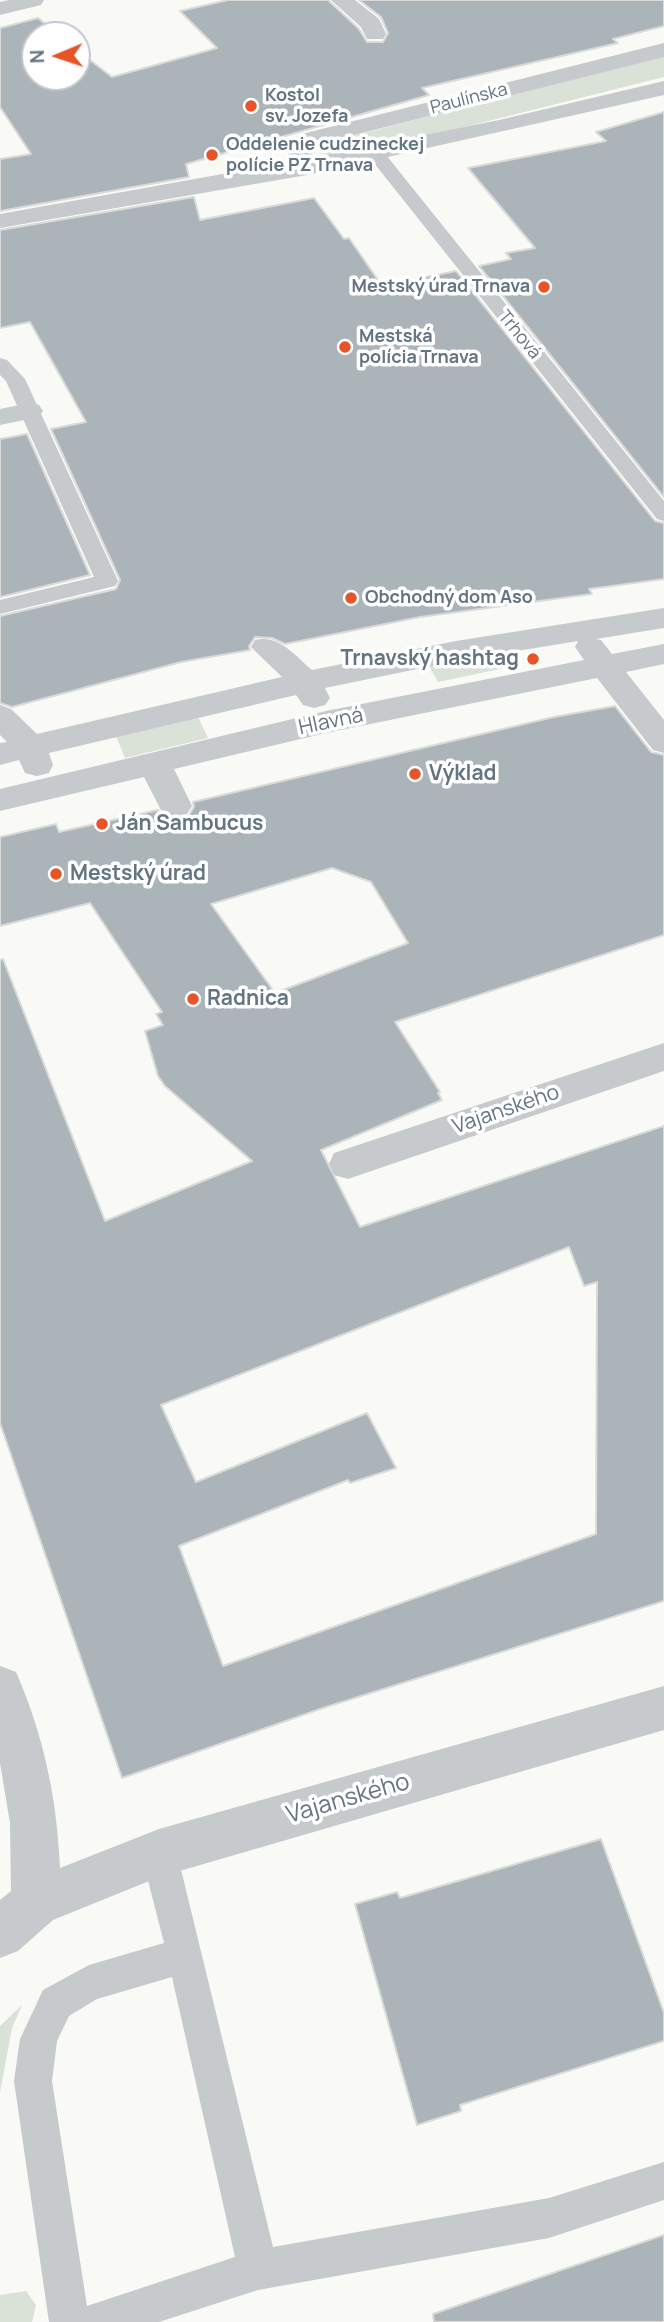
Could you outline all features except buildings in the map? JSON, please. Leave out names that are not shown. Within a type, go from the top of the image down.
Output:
[{"type":"street","points":[[0,9],[33,0]]},
{"type":"street","points":[[342,0],[372,24],[375,34]]},
{"type":"street","name":"Paulínska","points":[[307,168],[299,159],[300,148],[306,141],[664,50]]},
{"type":"street","name":"Paulínska","points":[[0,221],[307,168],[664,88]]},
{"type":"street","points":[[0,417],[29,411]]},
{"type":"street","name":"Hlavná","points":[[15,750],[306,682],[456,651],[664,618]]},
{"type":"street","points":[[578,632],[664,742]]},
{"type":"street","points":[[266,647],[306,682],[326,722]]},
{"type":"street","name":"Hlavná","points":[[0,800],[326,722],[664,654]]},
{"type":"street","points":[[0,716],[15,750],[47,789]]},
{"type":"street","points":[[154,763],[175,806]]},
{"type":"street","name":"Vajanského","points":[[348,1164],[664,1057]]},
{"type":"street","points":[[0,1688],[21,1746],[34,1823],[36,1902]]},
{"type":"street","name":"Vajanského","points":[[0,1933],[36,1902],[159,1853],[664,1708]]},
{"type":"lane","name":"Trhová","points":[[376,154],[664,515]]},
{"type":"lane","points":[[0,364],[15,379],[107,581],[0,607]]},
{"type":"lane","points":[[159,1853],[258,2270]]},
{"type":"lane","points":[[69,2322],[33,2081],[39,2039],[56,2003],[89,1983],[185,1955]]},
{"type":"lane","points":[[97,2322],[258,2270],[549,2218],[664,2181]]},
{"type":"shaded area","points":[[664,56],[664,77],[385,147],[326,157],[317,150],[336,140]]},
{"type":"shaded area","points":[[511,650],[519,665],[438,682],[429,666]]},
{"type":"shaded area","points":[[198,717],[208,738],[125,758],[116,736]]},
{"type":"shaded area","points":[[22,2005],[12,2028],[0,2092],[0,2026]]},
{"type":"shaded area","points":[[26,2291],[36,2305],[32,2322],[0,2322],[0,2295]]},
{"type":"place","name":"Kostol sv. Jozefa","points":[[251,106]]},
{"type":"place","name":"Oddelenie cudzineckej polície PZ Trnava","points":[[212,155]]},
{"type":"place","name":"Mestský úrad Trnava","points":[[544,287]]},
{"type":"place","name":"Mestská polícia Trnava","points":[[345,347]]},
{"type":"place","name":"Obchodný dom Aso","points":[[351,598]]},
{"type":"place","name":"Trnavský hashtag","points":[[533,659]]},
{"type":"place","name":"Výklad","points":[[415,774]]},
{"type":"place","name":"Ján Sambucus","points":[[102,824]]},
{"type":"place","name":"Mestský úrad","points":[[56,874]]},
{"type":"place","name":"Radnica","points":[[193,999]]}]
